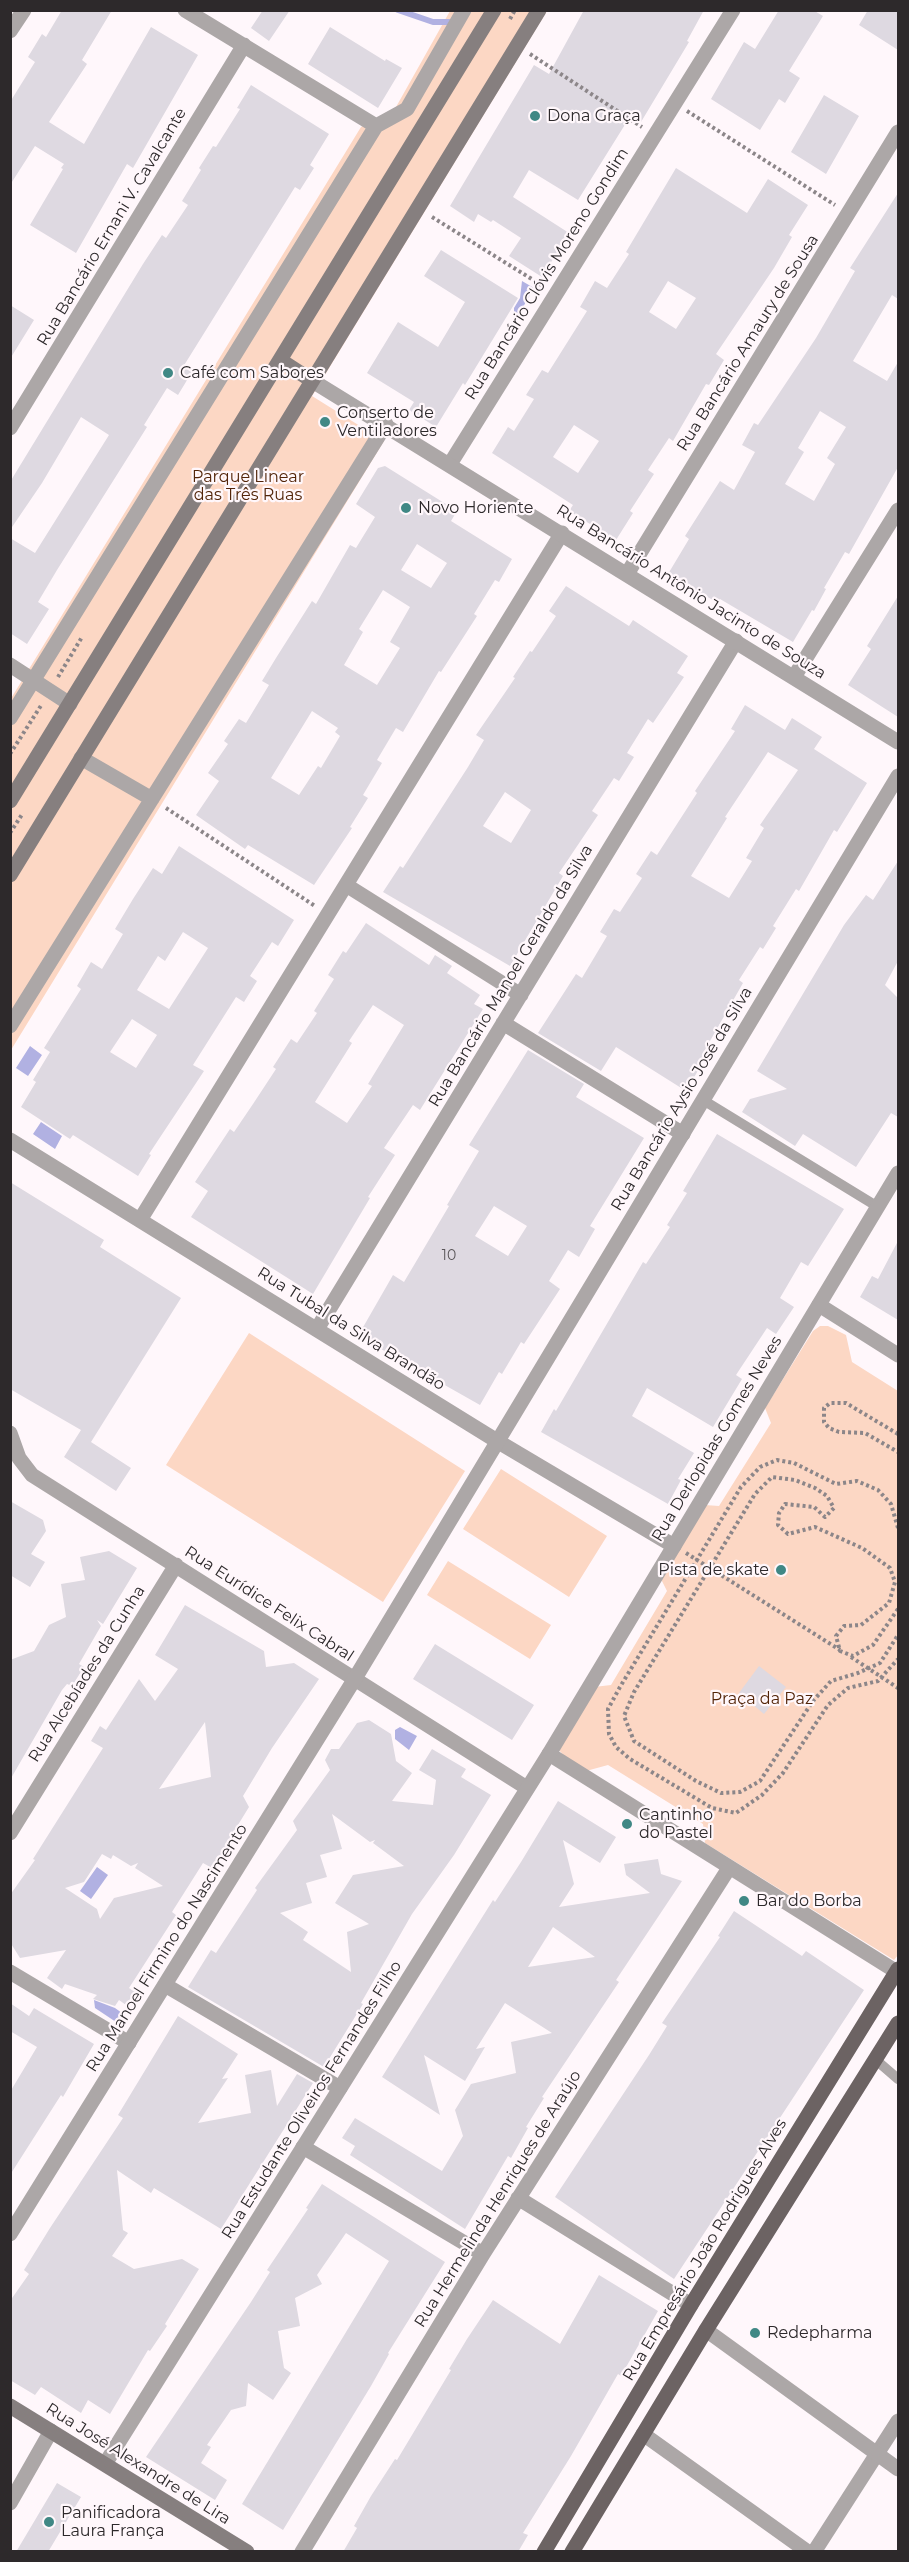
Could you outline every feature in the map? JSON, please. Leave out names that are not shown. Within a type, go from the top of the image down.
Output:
[{"type":"main road","points":[[10,801],[494,10]]},
{"type":"main road","points":[[10,875],[539,10]]},
{"type":"main road","name":"Rua Bancário Antônio Jacinto de Souza","points":[[280,360],[311,380]]},
{"type":"main road","name":"Rua Empresário João Rodrigues Alves","points":[[544,2552],[691,2305],[898,1971]]},
{"type":"main road","points":[[572,2552],[706,2330],[898,2023]]},
{"type":"main road","name":"Rua José Alexandre de Lira","points":[[10,2406],[105,2464],[226,2546],[247,2552]]},
{"type":"street","points":[[10,31],[24,10]]},
{"type":"street","points":[[185,10],[376,126]]},
{"type":"street","points":[[10,718],[376,126],[407,109],[464,10]]},
{"type":"street","name":"Rua Bancário Clóvis Moreno Gondim","points":[[450,464],[733,10]]},
{"type":"street","name":"Rua Bancário Ernani V. Cavalcante","points":[[10,428],[244,45]]},
{"type":"street","name":"Rua Bancário Amaury de Sousa","points":[[627,574],[849,213],[894,148],[898,132]]},
{"type":"street","name":"Rua Bancário Antônio Jacinto de Souza","points":[[311,380],[386,424],[898,742]]},
{"type":"street","points":[[10,1026],[386,424]]},
{"type":"street","points":[[794,677],[898,510]]},
{"type":"street","points":[[140,1220],[562,533]]},
{"type":"street","name":"Rua Bancário Manoel Geraldo da Silva","points":[[317,1329],[736,641]]},
{"type":"street","points":[[10,665],[70,704]]},
{"type":"street","points":[[81,758],[152,799]]},
{"type":"street","name":"Rua Bancário Aysio José da Silva","points":[[354,1680],[898,776]]},
{"type":"street","points":[[346,885],[520,995]]},
{"type":"street","points":[[503,1023],[683,1134]]},
{"type":"street","name":"Rua Tubal da Silva Brandão","points":[[10,1140],[497,1441],[674,1546]]},
{"type":"street","name":"Rua Derlopidas Gomes Neves","points":[[549,1754],[898,1173]]},
{"type":"street","points":[[819,1305],[898,1355]]},
{"type":"street","name":"Rua Eurídice Felix Cabral","points":[[11,1438],[19,1458],[32,1475],[527,1788]]},
{"type":"street","name":"Rua Alcebíades da Cunha","points":[[10,1833],[176,1565]]},
{"type":"street","name":"Rua Manoel Firmino do Nascimento","points":[[10,2234],[354,1680]]},
{"type":"street","points":[[549,1754],[898,1971]]},
{"type":"street","name":"Rua Estudante Oliveiros Fernandes Filho","points":[[105,2464],[549,1754]]},
{"type":"street","name":"Rua Hermelinda Henriques de Araújo","points":[[302,2552],[483,2254],[729,1868]]},
{"type":"street","points":[[10,1972],[129,2043]]},
{"type":"street","points":[[165,1985],[340,2088]]},
{"type":"street","points":[[303,2147],[483,2254]]},
{"type":"street","points":[[518,2198],[691,2305]]},
{"type":"street","points":[[706,2330],[898,2469]]},
{"type":"street","points":[[814,2552],[898,2421]]},
{"type":"street","points":[[10,2503],[51,2431]]},
{"type":"street","points":[[643,2434],[808,2552]]},
{"type":"lane","points":[[703,1100],[878,1207]]},
{"type":"lane","points":[[876,2060],[898,2079]]},
{"type":"path","points":[[517,45],[655,136]]},
{"type":"path","points":[[675,103],[849,213]]},
{"type":"path","points":[[419,208],[556,294]]},
{"type":"path","points":[[152,799],[328,915]]},
{"type":"path","points":[[898,1434],[846,1403],[830,1403],[824,1408],[824,1422],[829,1428],[839,1432],[865,1433],[898,1452]]},
{"type":"path","points":[[898,1528],[891,1504],[878,1490],[856,1481],[836,1484],[795,1463],[777,1460],[760,1467],[741,1487],[608,1709],[609,1734],[616,1747],[630,1759],[712,1808],[736,1813],[762,1796],[783,1773],[828,1705],[848,1688],[878,1681],[898,1659]]},
{"type":"path","points":[[839,1650],[836,1636],[844,1626],[861,1625],[889,1603],[895,1582],[890,1568],[854,1544],[815,1527],[788,1534],[778,1525],[779,1513],[785,1504],[814,1507],[825,1517],[834,1508],[827,1496],[815,1488],[795,1480],[771,1477],[755,1494],[634,1692],[624,1716],[634,1741],[696,1782],[721,1794],[740,1792],[760,1781],[813,1701],[831,1681],[880,1663],[898,1635]]},
{"type":"path","points":[[674,1546],[898,1688]]},
{"type":"path","points":[[845,1653],[853,1656],[873,1645],[898,1609]]},
{"type":"green space","name":"Parque Linear das Três Ruas","points":[[450,11],[547,11],[312,396],[384,441],[11,1050],[10,700],[361,127],[396,107]]},
{"type":"green space","name":"Praça da Paz","points":[[820,1326],[828,1326],[846,1335],[852,1362],[898,1391],[898,1955],[894,1960],[705,1843],[703,1824],[608,1765],[586,1771],[568,1760],[557,1748],[594,1687],[611,1685],[667,1591],[660,1577],[705,1505],[719,1506],[771,1423],[765,1408],[813,1331]]},
{"type":"green space","points":[[249,1333],[465,1471],[383,1602],[166,1465]]},
{"type":"green space","points":[[501,1469],[607,1536],[569,1597],[463,1529]]},
{"type":"green space","points":[[448,1561],[551,1625],[530,1659],[427,1595]]},
{"type":"water","points":[[522,281],[534,288],[519,314],[514,312],[514,308],[520,298]]},
{"type":"water","points":[[30,1046],[42,1055],[28,1076],[16,1068]]},
{"type":"water","points":[[41,1122],[62,1136],[55,1149],[33,1134]]},
{"type":"water","points":[[400,1727],[417,1736],[409,1750],[395,1739],[395,1730]]},
{"type":"water","points":[[97,1867],[108,1875],[91,1899],[80,1891]]},
{"type":"water","points":[[94,2000],[122,2013],[116,2022],[95,2008]]},
{"type":"building","points":[[62,10],[112,10],[82,60],[87,64],[49,122],[84,144],[151,27],[198,55],[133,168],[127,164],[76,253],[30,225],[64,164],[35,146],[10,185],[10,102],[35,62],[28,57],[42,34],[46,37]]},
{"type":"building","points":[[263,10],[290,10],[269,41],[251,28]]},
{"type":"building","points":[[584,10],[704,10],[687,41],[689,42],[641,122],[631,115],[578,200],[529,170],[513,197],[569,233],[542,277],[509,256],[521,238],[493,220],[491,222],[478,214],[474,222],[450,206],[534,65],[549,74]]},
{"type":"building","points":[[779,10],[813,10],[823,16],[789,71],[800,78],[785,103],[779,99],[760,130],[711,99],[744,42],[755,49]]},
{"type":"building","points":[[868,10],[898,10],[898,50],[859,25]]},
{"type":"building","points":[[330,27],[385,61],[386,59],[402,68],[378,108],[308,64]]},
{"type":"building","points":[[251,85],[329,134],[310,165],[314,168],[300,190],[295,187],[183,367],[192,372],[178,395],[167,388],[144,425],[147,427],[38,602],[49,609],[27,644],[10,633],[10,538],[35,553],[109,435],[81,417],[42,483],[10,530],[10,482],[143,264],[162,235],[166,238],[188,205],[182,201],[201,170],[199,168],[213,146],[216,147],[240,109],[237,108]]},
{"type":"building","points":[[824,95],[859,116],[826,174],[791,152]]},
{"type":"building","points":[[676,168],[747,213],[768,179],[808,205],[789,235],[792,237],[774,268],[716,354],[724,360],[709,385],[706,384],[673,441],[669,438],[648,470],[654,474],[630,511],[633,513],[616,540],[569,511],[573,505],[492,453],[508,427],[514,431],[534,399],[526,395],[542,370],[548,373],[587,311],[580,307],[595,281],[607,288],[629,254],[626,252]],"holes":[[[668,281],[696,298],[676,329],[649,312]],[[574,425],[599,441],[578,473],[553,457]]]},
{"type":"building","points":[[898,193],[898,299],[892,295],[853,361],[887,381],[898,362],[898,467],[849,554],[845,552],[824,588],[826,589],[814,611],[812,610],[793,642],[720,599],[718,603],[668,574],[689,539],[685,536],[720,481],[734,490],[755,452],[742,445],[754,423],[758,425],[816,338],[855,271],[850,268]],"holes":[[[820,411],[846,427],[827,458],[835,464],[814,501],[785,484],[804,452],[798,448]]]},
{"type":"building","points":[[441,250],[518,298],[465,385],[463,383],[436,427],[409,410],[414,402],[367,373],[398,322],[438,347],[465,302],[424,276]]},
{"type":"building","points":[[10,305],[34,320],[10,359]]},
{"type":"building","points":[[385,466],[457,511],[451,521],[512,559],[499,582],[495,580],[474,614],[477,616],[441,672],[439,671],[403,732],[396,728],[377,760],[382,763],[363,795],[368,798],[350,827],[352,828],[314,885],[248,845],[245,849],[196,815],[219,781],[208,773],[228,744],[224,741],[239,719],[246,723],[269,685],[262,681],[276,658],[312,601],[316,604],[350,545],[356,548],[375,517],[356,504],[378,468]],"holes":[[[417,544],[447,563],[431,588],[401,570]],[[383,590],[410,607],[390,642],[400,648],[377,685],[344,665],[363,632],[359,629]],[[312,711],[338,728],[335,732],[340,736],[321,768],[318,766],[299,795],[271,778]]]},
{"type":"building","points":[[566,586],[629,626],[633,620],[688,656],[677,673],[684,677],[653,723],[648,719],[627,753],[634,757],[619,781],[614,778],[592,811],[598,815],[559,873],[563,876],[510,966],[383,892],[400,866],[403,868],[484,740],[476,735],[515,678],[513,677],[530,651],[532,652],[556,616],[549,611]],"holes":[[[505,792],[531,810],[511,843],[483,826]]]},
{"type":"building","points":[[898,596],[898,717],[848,685],[871,649],[867,646]]},
{"type":"building","points":[[745,705],[785,730],[792,718],[822,737],[814,749],[867,783],[837,832],[834,830],[799,891],[796,889],[773,926],[776,928],[763,949],[760,947],[739,980],[743,983],[702,1055],[706,1057],[686,1091],[616,1047],[601,1071],[538,1033],[576,974],[582,978],[607,936],[600,932],[614,909],[620,912],[642,878],[636,874],[651,851],[657,855],[697,793],[695,791],[735,731],[731,729]],"holes":[[[768,752],[798,770],[760,825],[764,828],[746,858],[752,861],[729,898],[691,876],[727,818],[725,817]]]},
{"type":"building","points":[[179,846],[294,920],[278,946],[272,942],[250,976],[257,981],[244,1002],[236,997],[193,1065],[204,1071],[149,1154],[151,1155],[138,1176],[73,1135],[70,1139],[21,1107],[36,1082],[33,1080],[50,1052],[44,1048],[81,989],[77,986],[91,962],[102,969],[123,934],[115,929],[133,899],[153,868],[162,874]],"holes":[[[183,932],[208,948],[169,1009],[137,990],[158,956],[165,961]],[[132,1019],[157,1035],[136,1068],[110,1052]]]},
{"type":"building","points":[[898,861],[898,961],[885,985],[898,998],[898,1117],[891,1113],[856,1167],[803,1134],[795,1146],[742,1112],[750,1099],[787,1089],[757,1071],[844,925],[866,895],[873,900]]},
{"type":"building","points":[[366,923],[429,965],[435,955],[452,966],[447,973],[480,995],[474,1004],[483,1009],[420,1110],[413,1105],[384,1148],[395,1155],[368,1197],[370,1198],[313,1294],[191,1217],[208,1191],[195,1182],[230,1129],[234,1132],[253,1104],[276,1069],[273,1067],[291,1039],[297,1043],[317,1013],[314,1011],[334,979],[328,975],[343,951],[346,953]],"holes":[[[373,1005],[404,1025],[368,1084],[372,1086],[347,1123],[315,1102],[352,1043],[349,1041]]]},
{"type":"building","points":[[528,1050],[584,1084],[576,1097],[644,1138],[590,1226],[595,1229],[579,1257],[568,1250],[549,1281],[560,1289],[524,1344],[521,1342],[502,1374],[499,1372],[480,1405],[358,1336],[393,1275],[404,1282],[449,1206],[447,1205],[479,1151],[469,1145]],"holes":[[[494,1206],[527,1226],[508,1256],[475,1236]]]},
{"type":"building","points":[[717,1134],[844,1209],[808,1266],[801,1262],[780,1298],[794,1307],[776,1334],[767,1328],[736,1375],[742,1379],[713,1427],[647,1388],[632,1416],[694,1453],[678,1479],[681,1480],[668,1504],[541,1432],[554,1409],[556,1411],[643,1262],[646,1264],[670,1227],[667,1225],[687,1193],[683,1191]]},
{"type":"building","points":[[10,1182],[104,1240],[100,1247],[181,1298],[91,1442],[131,1468],[116,1491],[64,1457],[81,1430],[10,1389]]},
{"type":"building","points":[[898,1241],[898,1320],[860,1297],[872,1276],[878,1279]]},
{"type":"building","points":[[10,1501],[43,1520],[46,1531],[31,1554],[45,1562],[30,1587],[10,1575]]},
{"type":"building","points":[[109,1551],[137,1568],[103,1624],[97,1620],[101,1626],[79,1664],[84,1667],[72,1686],[67,1684],[62,1690],[10,1780],[10,1660],[34,1651],[49,1625],[66,1617],[61,1584],[85,1580],[80,1557]]},
{"type":"building","points":[[185,1605],[264,1651],[266,1667],[294,1663],[319,1679],[272,1748],[243,1796],[249,1807],[234,1834],[212,1868],[203,1863],[172,1912],[176,1915],[129,1988],[135,1992],[126,2005],[119,2000],[115,2006],[93,1999],[97,1995],[65,1984],[62,1989],[47,1978],[66,1950],[20,1958],[10,1942],[10,1895],[35,1860],[33,1859],[103,1748],[91,1741],[100,1726],[106,1730],[139,1679],[155,1701],[178,1669],[155,1655]],"holes":[[[205,1722],[211,1777],[159,1789]],[[102,1854],[111,1859],[113,1855],[131,1866],[138,1863],[135,1868],[163,1886],[114,1898],[100,1919],[97,1909],[65,1888],[84,1882]]]},
{"type":"building","points":[[435,1644],[534,1705],[512,1740],[413,1679]]},
{"type":"building","points":[[759,1666],[786,1687],[764,1714],[739,1693]]},
{"type":"building","points":[[369,1720],[391,1734],[396,1761],[412,1773],[392,1801],[433,1805],[436,1780],[419,1770],[432,1749],[466,1769],[461,1777],[491,1795],[454,1855],[412,1914],[361,2003],[363,2004],[324,2067],[188,1987],[211,1950],[216,1953],[257,1890],[255,1888],[297,1830],[293,1821],[330,1770],[325,1760],[331,1749],[339,1749],[357,1723]],"holes":[[[332,1814],[370,1842],[375,1840],[373,1843],[404,1866],[353,1875],[335,1903],[369,1924],[347,1932],[351,1972],[303,1940],[308,1932],[280,1913],[312,1903],[306,1883],[327,1877],[320,1855],[342,1849]]]},
{"type":"building","points":[[558,1801],[616,1837],[600,1863],[563,1840],[574,1884],[559,1907],[650,1893],[626,1875],[624,1864],[658,1859],[661,1874],[682,1881],[616,1980],[619,1982],[542,2097],[544,2098],[511,2158],[508,2156],[465,2229],[350,2155],[355,2146],[342,2138],[355,2118],[442,2171],[463,2136],[455,2110],[471,2084],[516,2073],[511,2042],[552,2033],[505,2003],[476,2049],[485,2047],[465,2081],[424,2055],[440,2115],[382,2077],[493,1900],[495,1902]],"holes":[[[553,1927],[595,1957],[528,1967]]]},
{"type":"building","points":[[734,1911],[802,1956],[806,1951],[864,1990],[674,2279],[555,2197],[649,2055],[667,2026],[662,2023],[720,1937],[718,1936]]},
{"type":"building","points":[[10,2003],[29,2016],[34,2008],[94,2044],[63,2097],[61,2095],[10,2175],[10,2092],[37,2047],[10,2031]]},
{"type":"building","points":[[178,2016],[238,2054],[222,2079],[228,2078],[198,2123],[251,2113],[245,2075],[271,2070],[277,2106],[297,2074],[313,2083],[221,2229],[154,2188],[151,2193],[117,2170],[123,2230],[128,2233],[112,2256],[134,2269],[182,2259],[199,2269],[165,2324],[167,2326],[150,2351],[148,2350],[110,2414],[88,2400],[81,2413],[41,2387],[35,2395],[10,2380],[10,2301],[29,2274],[24,2270],[123,2118],[118,2115]]},
{"type":"building","points":[[322,2184],[445,2262],[283,2530],[242,2504],[389,2261],[346,2233],[317,2275],[322,2284],[295,2298],[300,2326],[278,2331],[284,2368],[291,2373],[273,2400],[248,2383],[246,2406],[231,2410],[207,2445],[211,2447],[201,2463],[227,2480],[215,2500],[146,2457],[251,2302],[270,2272],[267,2270]]},
{"type":"building","points":[[599,2275],[658,2311],[621,2376],[618,2374],[523,2533],[528,2535],[518,2552],[343,2552],[371,2496],[395,2459],[397,2460],[467,2339],[493,2300],[560,2344]]},
{"type":"building","name":"Panificadora Laura França","points":[[57,2483],[81,2497],[48,2552],[16,2552]]},
{"type":"waterway","points":[[398,10],[433,22],[450,22]]},
{"type":"place","name":"Dona Graça","points":[[535,116]]},
{"type":"place","name":"Café com Sabores","points":[[168,373]]},
{"type":"place","name":"Conserto de Ventiladores","points":[[325,422]]},
{"type":"place","name":"Novo Horiente","points":[[406,508]]},
{"type":"place","name":"Pista de skate","points":[[781,1570]]},
{"type":"place","name":"Cantinho do Pastel","points":[[627,1824]]},
{"type":"place","name":"Bar do Borba","points":[[744,1901]]},
{"type":"place","name":"Redepharma","points":[[755,2333]]},
{"type":"place","name":"Panificadora Laura França","points":[[49,2522]]}]
